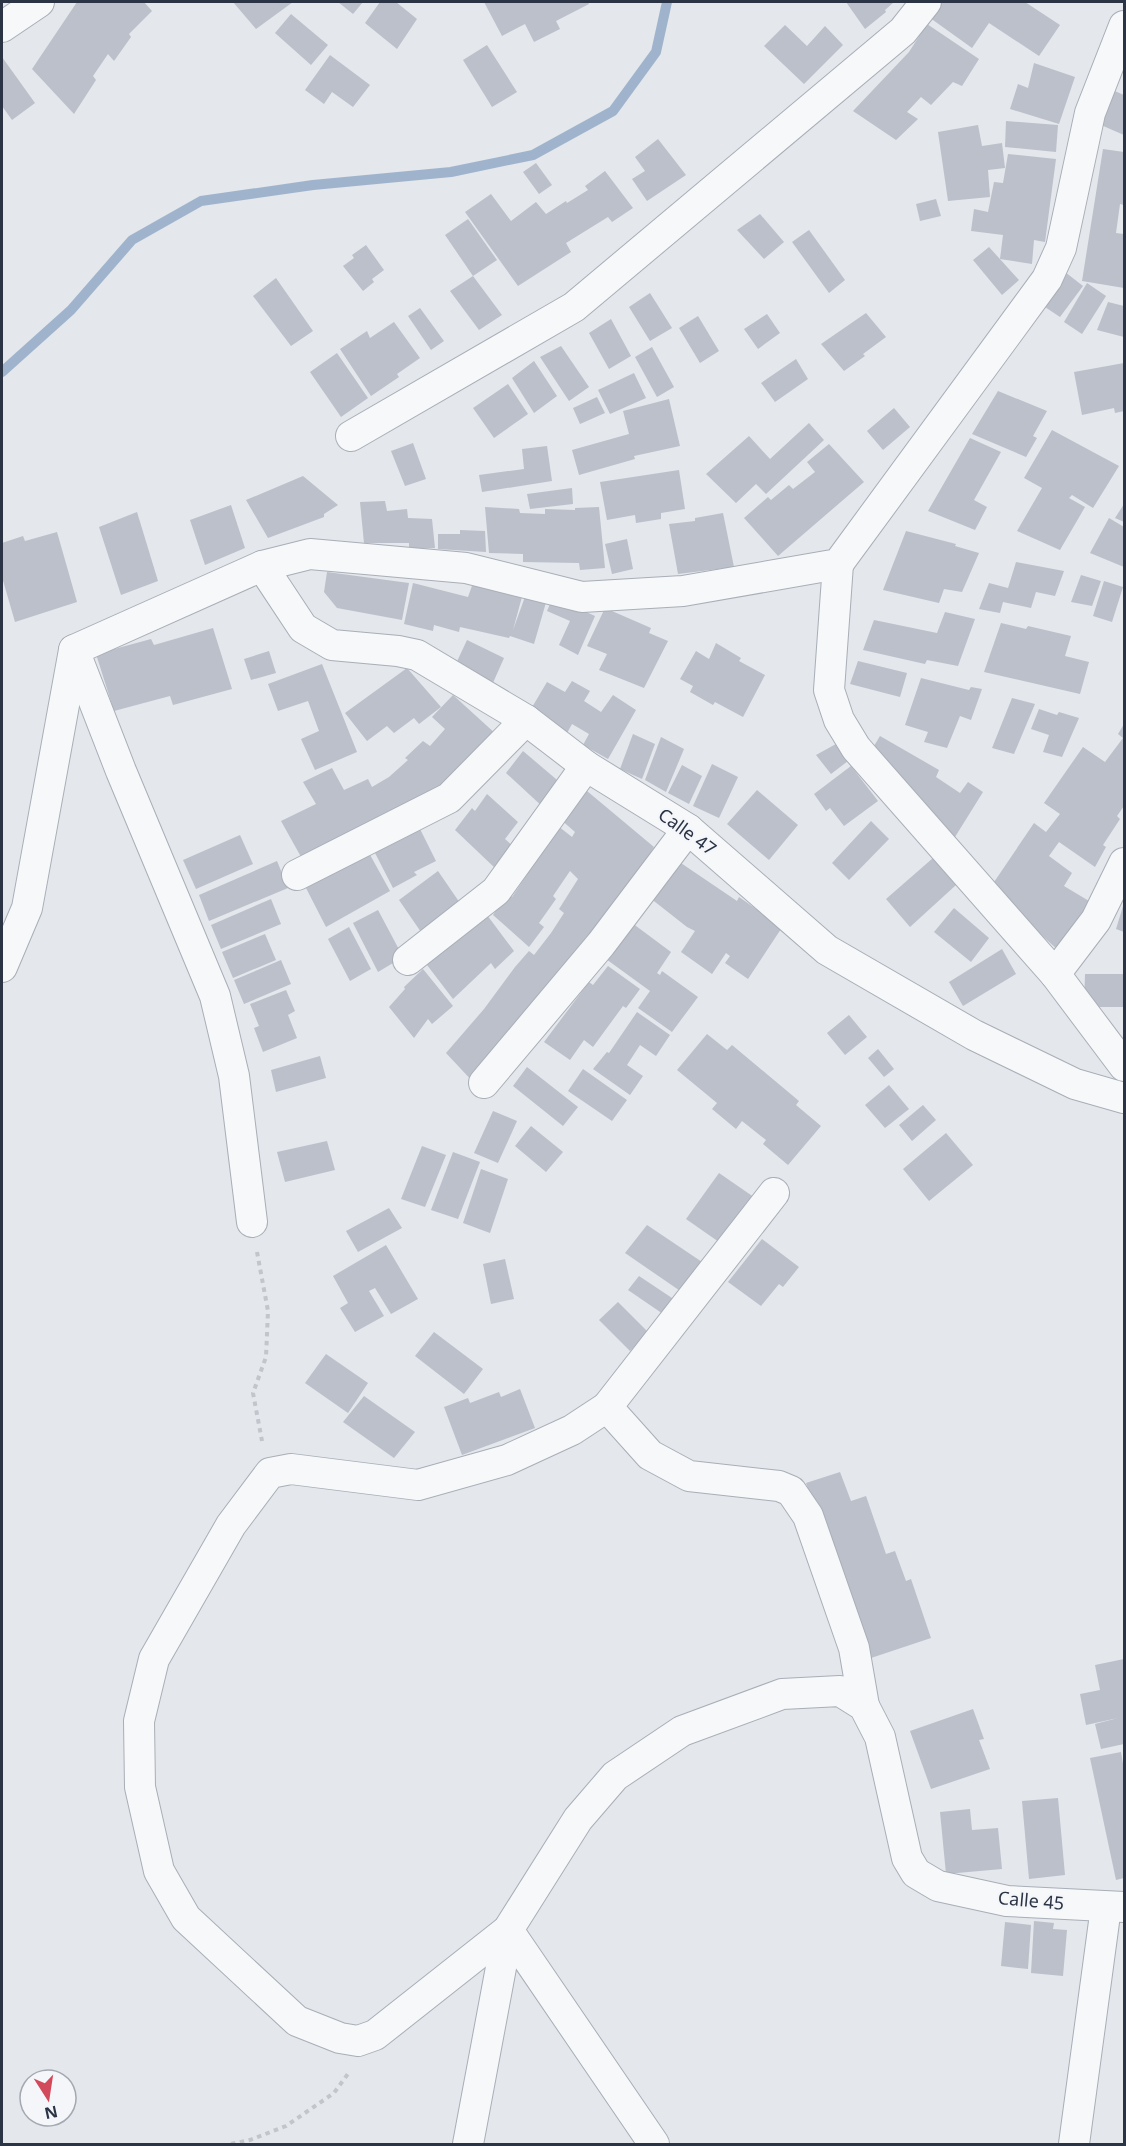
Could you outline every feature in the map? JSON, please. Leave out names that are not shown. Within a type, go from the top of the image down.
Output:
[{"type":"street","points":[[2,27],[39,2]]},
{"type":"street","points":[[351,436],[574,307],[903,31],[926,2]]},
{"type":"street","points":[[1125,26],[1090,113],[1061,248],[1047,279],[838,564],[829,690],[839,720],[856,748],[1055,974],[1125,1066]]},
{"type":"street","points":[[74,650],[262,566],[310,554],[455,567],[582,597],[683,591],[838,564]]},
{"type":"street","name":"Calle 47","points":[[262,566],[303,628],[332,645],[417,655],[526,720],[586,766],[688,829],[827,950],[974,1035],[1076,1084],[1125,1098]]},
{"type":"street","points":[[2,967],[27,908],[74,650]]},
{"type":"street","points":[[74,650],[121,771],[215,996],[234,1076],[252,1222]]},
{"type":"street","points":[[297,875],[449,798],[526,720]]},
{"type":"street","points":[[408,960],[496,891],[586,766]]},
{"type":"street","points":[[484,1083],[601,944],[688,829]]},
{"type":"street","points":[[1055,974],[1096,920],[1125,863]]},
{"type":"street","points":[[774,1193],[607,1407],[572,1430],[507,1460],[418,1485],[291,1469],[270,1473],[231,1525],[154,1659],[139,1721],[140,1787],[159,1871],[186,1918],[297,2021],[340,2038],[358,2041],[375,2035],[508,1930],[578,1819],[615,1776],[682,1731],[782,1694],[840,1691],[864,1706]]},
{"type":"street","points":[[607,1407],[650,1455],[689,1476],[779,1486],[791,1491],[808,1516],[854,1648],[864,1706]]},
{"type":"street","name":"Calle 45","points":[[864,1706],[880,1737],[907,1858],[916,1873],[938,1886],[1007,1901],[1115,1907]]},
{"type":"street","points":[[1074,2145],[1115,1907]]},
{"type":"street","points":[[468,2145],[508,1930]]},
{"type":"street","points":[[508,1930],[654,2145]]},
{"type":"path","points":[[252,1222],[268,1311],[266,1357],[253,1393],[270,1473]]},
{"type":"path","points":[[231,2145],[286,2126],[334,2092],[375,2035]]},
{"type":"building","points":[[77,2],[144,2],[152,11],[129,34],[131,37],[114,61],[108,54],[93,76],[96,80],[74,114],[32,69]]},
{"type":"building","points":[[233,2],[293,2],[256,29]]},
{"type":"building","points":[[338,2],[363,2],[353,14]]},
{"type":"building","points":[[380,2],[396,2],[417,19],[397,49],[365,23]]},
{"type":"building","points":[[484,2],[588,2],[589,4],[556,21],[560,29],[534,42],[525,24],[502,36]]},
{"type":"building","points":[[846,2],[894,2],[885,10],[886,12],[865,29]]},
{"type":"building","points":[[936,2],[1025,2],[1060,25],[1039,56],[989,23],[972,48],[926,15]]},
{"type":"building","points":[[291,14],[328,45],[311,65],[275,33]]},
{"type":"building","points":[[927,24],[979,59],[962,86],[953,82],[931,105],[921,97],[907,112],[918,119],[896,140],[853,111],[909,52]]},
{"type":"building","points":[[785,25],[807,46],[825,26],[843,45],[804,84],[764,46]]},
{"type":"building","points":[[487,45],[517,92],[492,107],[463,60]]},
{"type":"building","points":[[330,55],[370,85],[353,107],[332,92],[324,104],[305,90]]},
{"type":"building","points":[[2,57],[35,103],[12,120],[2,106]]},
{"type":"building","points":[[1034,63],[1075,77],[1059,124],[1010,109],[1018,84],[1028,88]]},
{"type":"building","points":[[1110,89],[1124,95],[1124,135],[1094,122]]},
{"type":"building","points":[[1006,121],[1058,125],[1056,152],[1005,147]]},
{"type":"building","points":[[978,125],[982,146],[1002,143],[1005,168],[988,170],[990,197],[948,201],[938,132]]},
{"type":"building","points":[[658,139],[686,175],[647,201],[632,179],[645,171],[635,157]]},
{"type":"building","points":[[1103,149],[1124,152],[1124,205],[1120,204],[1116,233],[1124,234],[1124,288],[1082,281]]},
{"type":"building","points":[[1008,154],[1056,159],[1045,242],[1034,240],[1032,264],[1000,259],[1003,235],[971,231],[974,209],[988,212],[994,182],[1003,183]]},
{"type":"building","points":[[536,163],[552,185],[539,194],[523,172]]},
{"type":"building","points":[[605,171],[633,208],[612,222],[608,217],[566,243],[571,252],[518,286],[465,212],[491,194],[511,221],[536,202],[546,214],[588,190],[585,186]]},
{"type":"building","points":[[936,199],[941,216],[920,221],[916,204]]},
{"type":"building","points":[[760,214],[784,242],[764,259],[737,230]]},
{"type":"building","points":[[468,219],[497,260],[473,276],[445,235]]},
{"type":"building","points":[[809,230],[845,280],[829,293],[792,242]]},
{"type":"building","points":[[366,245],[384,270],[372,279],[374,282],[363,291],[343,266],[354,258],[352,255]]},
{"type":"building","points":[[989,247],[1019,280],[1002,295],[973,260]]},
{"type":"building","points":[[1065,272],[1083,286],[1060,317],[1042,305]]},
{"type":"building","points":[[473,276],[502,315],[479,330],[450,291]]},
{"type":"building","points":[[276,278],[313,331],[291,346],[253,296]]},
{"type":"building","points":[[1087,283],[1106,296],[1082,334],[1064,322]]},
{"type":"building","points":[[650,293],[672,328],[650,341],[629,307]]},
{"type":"building","points":[[1108,302],[1124,306],[1124,337],[1097,330]]},
{"type":"building","points":[[420,308],[444,341],[431,350],[408,316]]},
{"type":"building","points":[[866,313],[886,337],[844,371],[821,344]]},
{"type":"building","points":[[767,314],[780,333],[758,349],[744,329]]},
{"type":"building","points":[[698,316],[719,351],[700,363],[679,328]]},
{"type":"building","points":[[611,319],[631,356],[609,369],[589,333]]},
{"type":"building","points":[[394,322],[420,358],[397,374],[399,377],[371,396],[340,349],[367,331],[370,338]]},
{"type":"building","points":[[561,346],[589,387],[569,401],[540,357]]},
{"type":"building","points":[[652,347],[674,387],[657,397],[635,357]]},
{"type":"building","points":[[337,353],[368,398],[341,417],[310,372]]},
{"type":"building","points":[[796,359],[808,379],[775,402],[761,383]]},
{"type":"building","points":[[534,361],[557,396],[534,413],[512,378]]},
{"type":"building","points":[[1124,363],[1124,411],[1115,413],[1114,408],[1082,415],[1074,372]]},
{"type":"building","points":[[634,373],[646,398],[610,414],[598,390]]},
{"type":"building","points":[[508,384],[528,414],[494,438],[473,408]]},
{"type":"building","points":[[998,391],[1047,411],[1033,436],[1037,438],[1026,457],[972,434]]},
{"type":"building","points":[[597,397],[605,413],[580,424],[573,408]]},
{"type":"building","points":[[669,399],[680,446],[634,456],[635,459],[579,475],[572,450],[629,434],[623,411]]},
{"type":"building","points":[[894,408],[910,427],[883,450],[867,431]]},
{"type":"building","points":[[809,423],[824,440],[766,494],[756,484],[736,503],[706,474],[749,436],[770,459]]},
{"type":"building","points":[[1052,430],[1119,466],[1093,508],[1072,495],[1069,498],[1085,507],[1060,550],[1017,531],[1042,488],[1024,478]]},
{"type":"building","points":[[970,438],[1001,452],[974,500],[987,507],[975,530],[928,511]]},
{"type":"building","points":[[413,443],[426,479],[405,486],[391,451]]},
{"type":"building","points":[[829,444],[864,482],[778,556],[744,518],[768,497],[771,500],[789,485],[793,489],[815,472],[807,462]]},
{"type":"building","points":[[547,446],[552,481],[482,492],[479,475],[524,469],[522,449]]},
{"type":"building","points":[[679,470],[685,509],[661,513],[661,519],[636,523],[635,515],[607,520],[600,482]]},
{"type":"building","points":[[303,476],[338,505],[324,514],[324,517],[268,538],[246,500]]},
{"type":"building","points":[[572,488],[573,504],[530,509],[527,494]]},
{"type":"building","points":[[385,501],[387,511],[407,509],[408,518],[432,519],[435,548],[409,549],[409,543],[364,543],[360,502]]},
{"type":"building","points":[[1124,504],[1124,522],[1115,518]]},
{"type":"building","points":[[231,505],[245,548],[205,565],[190,520]]},
{"type":"building","points":[[485,507],[519,509],[520,513],[545,514],[545,509],[575,510],[575,508],[599,507],[605,568],[580,570],[579,563],[523,562],[523,554],[489,553]]},
{"type":"building","points":[[137,512],[158,581],[121,595],[99,527]]},
{"type":"building","points":[[723,513],[734,567],[678,574],[669,524],[695,521],[695,518]]},
{"type":"building","points":[[1109,518],[1124,527],[1124,567],[1090,553]]},
{"type":"building","points":[[460,530],[485,531],[486,552],[438,549],[438,534],[460,534]]},
{"type":"building","points":[[906,531],[956,544],[955,546],[979,553],[962,592],[944,589],[939,603],[883,590]]},
{"type":"building","points":[[57,532],[77,602],[15,622],[2,577],[2,543],[23,536],[25,541]]},
{"type":"building","points":[[627,539],[633,569],[612,574],[605,544]]},
{"type":"building","points":[[1016,562],[1064,571],[1055,596],[1036,592],[1031,608],[1003,602],[1000,613],[979,609],[989,583],[1008,588]]},
{"type":"building","points":[[327,572],[409,583],[402,620],[337,608],[324,592]]},
{"type":"building","points":[[1081,575],[1101,581],[1092,606],[1071,602]]},
{"type":"building","points":[[1104,581],[1123,587],[1112,622],[1093,616]]},
{"type":"building","points":[[413,583],[468,597],[473,583],[523,593],[513,630],[526,594],[547,599],[534,644],[510,636],[509,638],[460,627],[459,632],[434,625],[433,631],[404,624]]},
{"type":"building","points":[[553,597],[595,616],[578,655],[559,645],[570,621],[547,611]]},
{"type":"building","points":[[605,608],[651,628],[649,633],[668,641],[644,688],[599,670],[607,654],[587,646]]},
{"type":"building","points":[[945,612],[975,619],[958,666],[927,660],[925,664],[863,650],[874,620],[937,633]]},
{"type":"building","points":[[1001,623],[1026,629],[1028,626],[1071,636],[1065,656],[1089,662],[1080,694],[984,672]]},
{"type":"building","points":[[213,628],[232,689],[173,705],[170,696],[114,711],[96,654],[151,639],[154,645]]},
{"type":"building","points":[[467,640],[504,658],[492,685],[454,668]]},
{"type":"building","points":[[716,643],[741,658],[739,661],[765,675],[743,717],[715,702],[713,705],[690,692],[693,686],[680,679],[696,651],[709,659]]},
{"type":"building","points":[[269,651],[276,673],[251,680],[244,659]]},
{"type":"building","points":[[858,661],[907,673],[900,697],[850,684]]},
{"type":"building","points":[[322,664],[357,752],[315,770],[301,739],[319,731],[308,701],[278,711],[268,684]]},
{"type":"building","points":[[407,668],[441,707],[419,724],[414,718],[394,733],[387,726],[367,741],[345,713]]},
{"type":"building","points":[[921,678],[969,690],[971,687],[982,689],[971,720],[960,716],[947,748],[924,742],[928,732],[905,725]]},
{"type":"building","points":[[572,681],[590,691],[584,701],[601,712],[613,695],[636,710],[608,759],[583,745],[589,734],[572,724],[566,735],[531,709],[547,682],[565,692]]},
{"type":"building","points":[[453,695],[497,735],[436,791],[305,864],[281,821],[316,804],[303,782],[332,768],[344,790],[368,779],[372,787],[389,777],[408,760],[405,758],[423,741],[430,746],[445,729],[432,717]]},
{"type":"building","points":[[1012,698],[1035,704],[1014,754],[992,748]]},
{"type":"building","points":[[1039,709],[1057,715],[1059,712],[1079,718],[1062,757],[1043,752],[1049,735],[1031,729]]},
{"type":"building","points":[[1124,724],[1124,806],[1117,816],[1120,819],[1103,845],[1106,847],[1095,867],[1059,842],[1049,856],[1072,873],[1064,886],[1094,904],[1060,952],[990,888],[1034,823],[1046,832],[1060,814],[1044,803],[1083,747],[1105,762],[1123,738],[1118,734]]},
{"type":"building","points":[[633,734],[655,744],[642,779],[620,769]]},
{"type":"building","points":[[880,736],[939,770],[936,777],[960,793],[968,782],[983,792],[950,845],[874,746]]},
{"type":"building","points":[[661,737],[684,749],[666,792],[645,780]]},
{"type":"building","points":[[836,744],[848,761],[831,774],[816,755]]},
{"type":"building","points":[[523,751],[563,785],[544,808],[506,773]]},
{"type":"building","points":[[712,764],[738,777],[719,818],[693,806]]},
{"type":"building","points":[[682,765],[702,776],[689,804],[668,793]]},
{"type":"building","points":[[851,766],[878,801],[844,826],[830,808],[826,811],[814,794]]},
{"type":"building","points":[[581,786],[654,847],[629,887],[475,1084],[446,1053],[529,951],[534,955],[551,933],[564,913],[559,909],[578,879],[570,871],[553,896],[556,899],[539,923],[544,927],[529,947],[493,915],[507,893],[512,897],[528,873],[526,872],[558,826],[572,837],[575,832],[559,818]]},
{"type":"building","points":[[757,790],[798,825],[769,860],[727,824]]},
{"type":"building","points":[[487,794],[518,822],[505,839],[514,847],[496,869],[455,830],[472,808],[475,811]]},
{"type":"building","points":[[871,821],[889,839],[849,880],[832,863]]},
{"type":"building","points":[[420,829],[436,861],[414,872],[417,875],[393,888],[374,851],[397,838],[399,841]]},
{"type":"building","points":[[240,835],[253,864],[196,889],[183,860]]},
{"type":"building","points":[[369,853],[390,891],[326,927],[306,888]]},
{"type":"building","points":[[672,857],[737,901],[739,897],[781,929],[748,979],[725,963],[730,956],[726,953],[712,974],[681,952],[695,931],[645,894]]},
{"type":"building","points":[[933,858],[956,885],[910,927],[886,899]]},
{"type":"building","points":[[277,861],[288,888],[209,921],[199,895]]},
{"type":"building","points":[[438,871],[462,906],[421,932],[399,900]]},
{"type":"building","points":[[271,899],[281,924],[221,949],[211,925]]},
{"type":"building","points":[[1124,903],[1124,932],[1116,929]]},
{"type":"building","points":[[954,908],[989,938],[971,962],[934,932]]},
{"type":"building","points":[[378,910],[403,957],[378,972],[353,923]]},
{"type":"building","points":[[484,911],[514,951],[495,969],[491,963],[453,999],[427,965]]},
{"type":"building","points":[[632,923],[671,952],[657,973],[660,975],[662,971],[698,997],[672,1032],[638,1008],[650,991],[606,959]]},
{"type":"building","points":[[349,927],[371,969],[350,981],[328,939]]},
{"type":"building","points":[[265,934],[276,960],[233,978],[222,952]]},
{"type":"building","points":[[1002,949],[1016,974],[963,1006],[949,982]]},
{"type":"building","points":[[281,960],[291,984],[244,1004],[234,980]]},
{"type":"building","points":[[608,966],[640,989],[626,1008],[623,1006],[593,1047],[584,1040],[570,1060],[544,1042],[589,982],[593,985]]},
{"type":"building","points":[[423,969],[453,1006],[432,1024],[428,1019],[414,1038],[389,1007],[405,989],[404,987]]},
{"type":"building","points":[[1085,974],[1124,974],[1124,1007],[1084,1007]]},
{"type":"building","points":[[286,990],[295,1011],[288,1015],[297,1038],[263,1052],[254,1028],[259,1026],[250,1004]]},
{"type":"building","points":[[637,1012],[670,1035],[656,1056],[640,1045],[627,1065],[643,1076],[630,1095],[593,1069],[607,1052],[609,1053]]},
{"type":"building","points":[[849,1015],[867,1037],[845,1055],[827,1033]]},
{"type":"building","points":[[707,1034],[727,1050],[732,1045],[799,1101],[796,1105],[821,1126],[788,1165],[763,1144],[766,1140],[742,1121],[736,1129],[712,1109],[717,1103],[677,1070]]},
{"type":"building","points":[[878,1049],[894,1069],[884,1077],[868,1058]]},
{"type":"building","points":[[320,1056],[326,1078],[276,1092],[271,1070]]},
{"type":"building","points":[[527,1067],[578,1107],[563,1126],[513,1086]]},
{"type":"building","points":[[583,1069],[627,1100],[612,1121],[568,1091]]},
{"type":"building","points":[[889,1085],[909,1109],[885,1128],[865,1105]]},
{"type":"building","points":[[923,1105],[936,1120],[912,1141],[899,1125]]},
{"type":"building","points":[[493,1111],[517,1121],[498,1163],[474,1153]]},
{"type":"building","points":[[531,1126],[563,1152],[546,1172],[515,1146]]},
{"type":"building","points":[[946,1133],[973,1165],[929,1201],[903,1169]]},
{"type":"building","points":[[327,1141],[335,1170],[285,1182],[277,1152]]},
{"type":"building","points":[[422,1146],[446,1155],[425,1207],[401,1199]]},
{"type":"building","points":[[453,1152],[480,1162],[458,1219],[431,1210]]},
{"type":"building","points":[[481,1169],[508,1179],[490,1233],[463,1223]]},
{"type":"building","points":[[719,1173],[761,1202],[729,1249],[686,1219]]},
{"type":"building","points":[[389,1208],[402,1228],[358,1252],[346,1231]]},
{"type":"building","points":[[647,1225],[711,1268],[689,1297],[625,1253]]},
{"type":"building","points":[[762,1239],[799,1267],[783,1287],[779,1284],[761,1306],[728,1282]]},
{"type":"building","points":[[386,1245],[418,1299],[391,1314],[375,1288],[369,1291],[384,1316],[355,1332],[340,1308],[348,1303],[333,1276]]},
{"type":"building","points":[[505,1259],[514,1299],[491,1304],[483,1264]]},
{"type":"building","points":[[639,1276],[678,1302],[666,1316],[628,1290]]},
{"type":"building","points":[[618,1302],[649,1333],[630,1351],[599,1320]]},
{"type":"building","points":[[434,1332],[483,1369],[464,1394],[415,1356]]},
{"type":"building","points":[[326,1354],[368,1383],[348,1413],[305,1383]]},
{"type":"building","points":[[520,1389],[535,1428],[462,1455],[444,1407],[468,1398],[470,1403],[499,1392],[501,1397]]},
{"type":"building","points":[[364,1396],[415,1432],[394,1458],[343,1422]]},
{"type":"building","points":[[840,1472],[851,1501],[866,1496],[886,1554],[895,1551],[906,1581],[911,1579],[931,1638],[868,1659],[806,1483]]},
{"type":"building","points":[[1124,1659],[1124,1744],[1101,1749],[1095,1724],[1118,1718],[1086,1725],[1080,1694],[1100,1690],[1095,1665]]},
{"type":"building","points":[[973,1709],[984,1739],[979,1740],[990,1769],[931,1789],[910,1731]]},
{"type":"building","points":[[1121,1752],[1124,1770],[1124,1878],[1116,1880],[1090,1758]]},
{"type":"building","points":[[1058,1798],[1065,1875],[1029,1879],[1022,1801]]},
{"type":"building","points":[[970,1809],[972,1830],[998,1828],[1002,1869],[946,1874],[940,1812]]},
{"type":"building","points":[[1034,1921],[1054,1923],[1053,1929],[1067,1930],[1063,1976],[1031,1973]]},
{"type":"building","points":[[1005,1922],[1031,1925],[1028,1969],[1001,1966]]},
{"type":"waterway","points":[[2,372],[71,310],[132,240],[201,201],[313,185],[451,172],[533,155],[613,111],[656,52],[667,2]]}]
